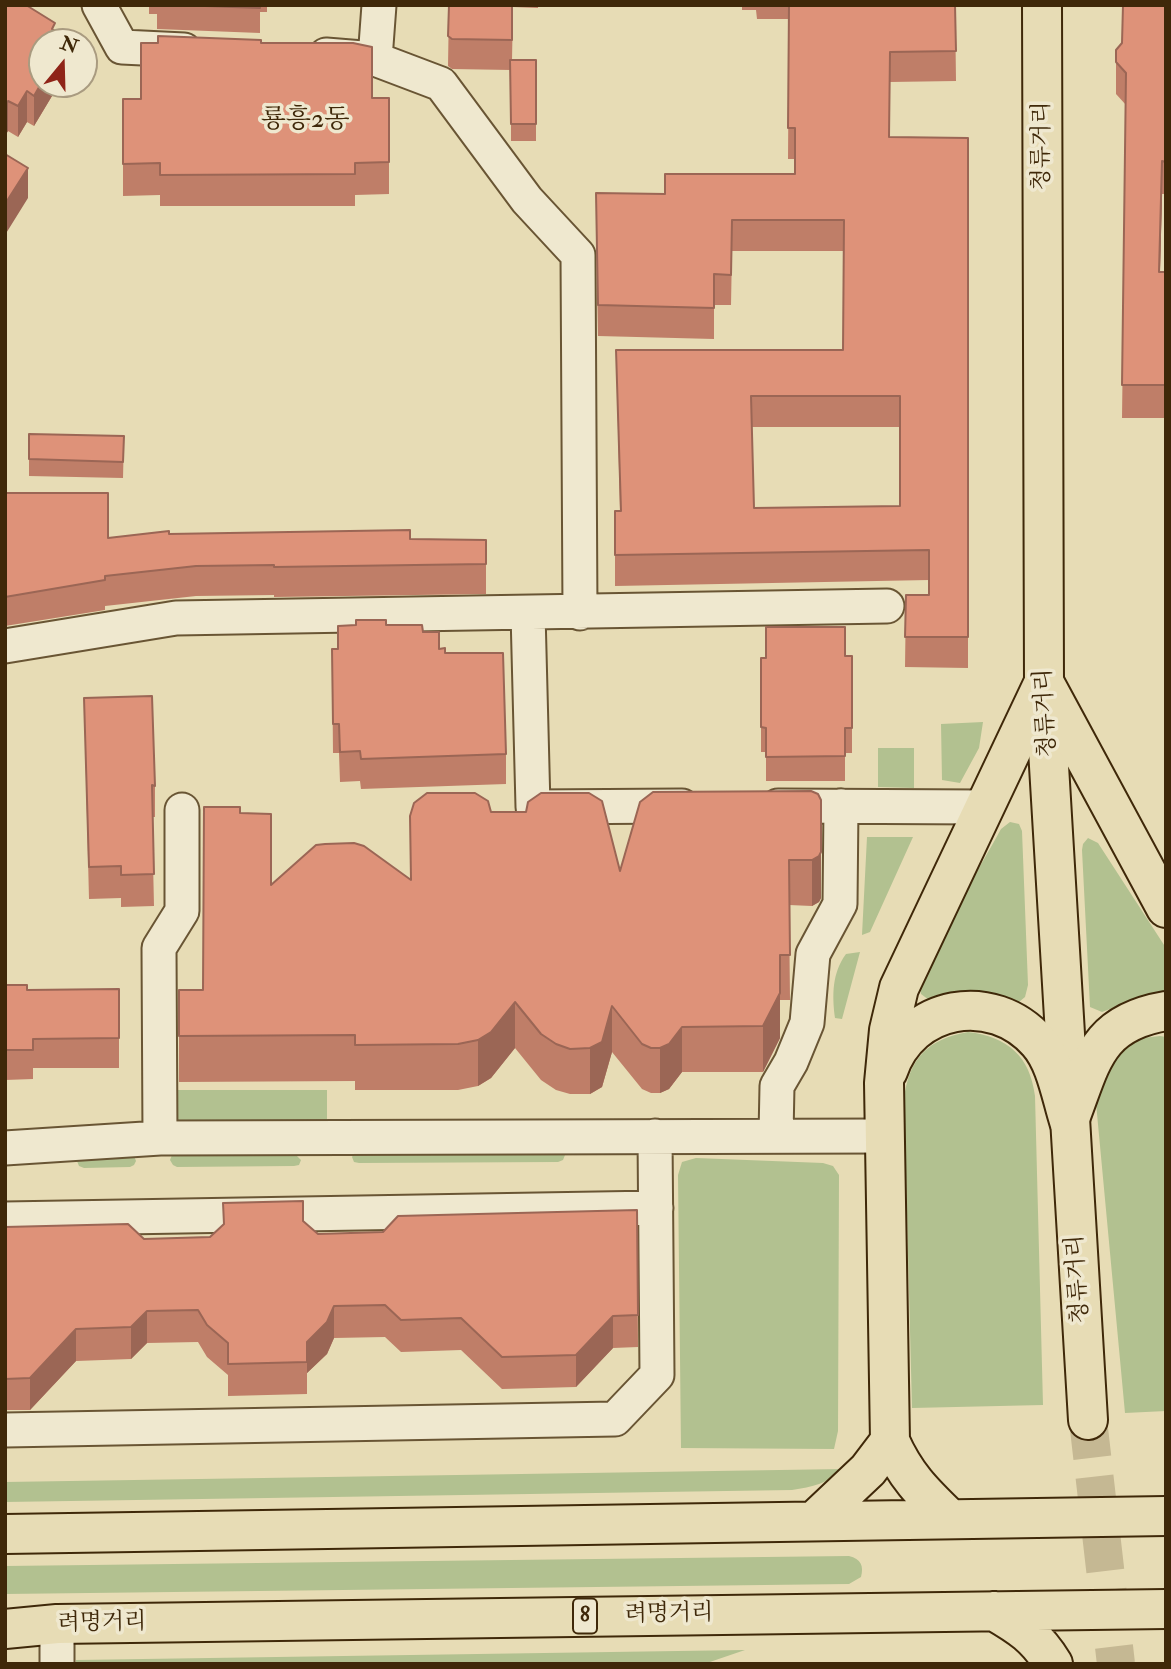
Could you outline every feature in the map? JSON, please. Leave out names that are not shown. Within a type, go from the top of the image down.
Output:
[{"type":"main road","name":"청류거리","points":[[1042,5],[1044,682],[1088,1420]]},
{"type":"main road","points":[[949,1518],[921,1491],[901,1466],[890,1441],[884,1083],[889,1030],[899,988],[1044,682]]},
{"type":"main road","points":[[1044,682],[1166,908]]},
{"type":"main road","points":[[884,1083],[894,1055],[913,1031],[938,1016],[967,1010],[995,1013],[1019,1025],[1040,1043],[1053,1068],[1069,1121]]},
{"type":"main road","points":[[1069,1121],[1101,1044],[1119,1027],[1141,1015],[1166,1011]]},
{"type":"main road","points":[[815,1520],[868,1470],[890,1441]]},
{"type":"main road","points":[[5,1534],[1166,1516]]},
{"type":"main road","name":"려명거리","points":[[5,1629],[57,1624],[1166,1609]]},
{"type":"main road","points":[[994,1611],[1019,1625],[1041,1644],[1053,1664]]},
{"type":"street","points":[[99,5],[122,47],[218,51]]},
{"type":"street","points":[[375,59],[379,5]]},
{"type":"street","points":[[300,54],[375,59],[441,84],[527,200],[579,255],[580,613]]},
{"type":"street","points":[[5,646],[176,618],[887,606]]},
{"type":"street","points":[[528,612],[533,807],[707,806]]},
{"type":"street","points":[[747,806],[985,807]]},
{"type":"street","points":[[776,1136],[778,1086],[807,1023],[813,954],[840,904],[841,806]]},
{"type":"street","points":[[160,1138],[159,948],[182,911],[182,810]]},
{"type":"street","points":[[5,1430],[615,1419],[657,1375],[656,1136]]},
{"type":"street","points":[[5,1148],[160,1138],[885,1136]]},
{"type":"street","points":[[5,1219],[656,1208]]},
{"type":"street","points":[[57,1624],[57,1664]]},
{"type":"green space","points":[[983,722],[979,748],[960,783],[942,780],[941,724]]},
{"type":"green space","points":[[878,748],[914,748],[914,788],[878,787]]},
{"type":"green space","points":[[1010,822],[1019,824],[1022,831],[1028,985],[1025,997],[1019,1002],[985,993],[929,1000],[921,994],[930,962],[1001,829]]},
{"type":"green space","points":[[867,837],[913,837],[870,932],[862,935]]},
{"type":"green space","points":[[1088,838],[1098,843],[1166,948],[1166,998],[1131,1001],[1102,1012],[1090,1007],[1082,850]]},
{"type":"green space","points":[[860,952],[842,1019],[835,1018],[833,993],[841,961],[846,954]]},
{"type":"green space","points":[[968,1032],[995,1038],[1015,1051],[1028,1070],[1035,1096],[1043,1405],[912,1408],[904,1099],[910,1072],[923,1053],[931,1045]]},
{"type":"green space","points":[[1166,1037],[1166,1411],[1125,1413],[1096,1103],[1104,1070],[1127,1046],[1143,1038]]},
{"type":"green space","points":[[172,1090],[327,1090],[327,1125],[191,1128],[172,1120]]},
{"type":"green space","points":[[563,1151],[563,1160],[558,1162],[359,1163],[354,1162],[352,1157],[354,1153]]},
{"type":"green space","points":[[294,1153],[301,1160],[299,1165],[294,1166],[177,1167],[170,1160],[172,1155]]},
{"type":"green space","points":[[134,1156],[136,1161],[130,1167],[84,1168],[79,1166],[77,1161],[79,1157]]},
{"type":"green space","points":[[696,1158],[823,1163],[833,1166],[839,1175],[838,1431],[834,1449],[681,1448],[678,1175],[682,1162]]},
{"type":"green space","points":[[844,1469],[820,1484],[792,1490],[5,1502],[5,1482]]},
{"type":"green space","points":[[849,1556],[861,1563],[862,1570],[861,1577],[849,1584],[5,1594],[5,1566]]},
{"type":"green space","points":[[745,1650],[704,1664],[76,1664],[76,1660]]},
{"type":"building","points":[[5,5],[26,5],[55,23],[52,28],[28,28],[28,92],[18,106],[8,101],[5,105]]},
{"type":"building","points":[[178,5],[260,5],[260,8]]},
{"type":"building","points":[[449,5],[512,5],[512,40],[452,39],[448,36]]},
{"type":"building","points":[[789,5],[955,5],[956,51],[890,52],[889,137],[968,138],[968,637],[905,637],[906,595],[929,595],[929,550],[615,555],[615,511],[621,511],[616,350],[843,350],[844,220],[732,220],[731,275],[714,274],[714,308],[598,305],[596,193],[665,194],[665,174],[795,174],[795,128],[788,128]],"holes":[[[751,396],[900,396],[900,506],[754,508]]]},
{"type":"building","points":[[1123,5],[1166,5],[1166,162],[1162,161],[1159,272],[1166,272],[1166,385],[1122,385],[1126,73],[1116,62],[1116,50],[1122,43]]},
{"type":"building","points":[[158,36],[261,40],[261,43],[353,43],[372,47],[372,98],[389,98],[389,162],[355,163],[355,174],[160,175],[160,163],[123,164],[123,99],[141,99],[141,43],[158,43]]},
{"type":"building","points":[[510,60],[536,60],[536,124],[511,124]]},
{"type":"building","points":[[5,154],[28,168],[5,204]]},
{"type":"building","points":[[29,434],[124,436],[123,462],[29,459]]},
{"type":"building","points":[[5,493],[108,493],[108,538],[169,531],[169,534],[410,530],[410,539],[486,540],[486,564],[196,566],[105,576],[105,580],[5,597]]},
{"type":"building","points":[[356,620],[386,620],[386,625],[422,625],[423,632],[439,632],[439,649],[445,648],[445,653],[503,653],[506,754],[361,759],[360,751],[340,752],[339,724],[333,724],[332,649],[338,649],[338,626],[356,625]]},
{"type":"building","points":[[766,627],[845,627],[845,656],[852,656],[852,728],[845,728],[845,756],[766,757],[766,728],[761,727],[761,658],[766,658]]},
{"type":"building","points":[[152,696],[154,874],[121,875],[121,866],[89,867],[84,698]]},
{"type":"building","points":[[811,791],[818,794],[821,800],[821,852],[812,860],[789,860],[790,955],[780,955],[780,993],[763,1026],[682,1027],[669,1044],[651,1048],[642,1044],[612,1006],[602,1042],[590,1048],[570,1049],[541,1034],[515,1002],[491,1032],[478,1040],[458,1044],[355,1045],[355,1035],[179,1036],[179,990],[203,990],[204,807],[240,807],[240,813],[271,814],[271,885],[316,845],[325,844],[354,843],[364,846],[411,880],[410,816],[414,803],[427,793],[475,793],[488,801],[491,812],[526,812],[528,802],[541,793],[589,793],[602,801],[620,871],[640,802],[653,792]]},
{"type":"building","points":[[5,985],[27,985],[27,990],[119,989],[119,1038],[33,1039],[33,1050],[5,1050]]},
{"type":"building","points":[[303,1201],[303,1221],[318,1234],[383,1232],[398,1216],[637,1210],[638,1315],[613,1316],[576,1355],[502,1357],[461,1318],[401,1320],[385,1305],[334,1306],[327,1322],[307,1342],[307,1362],[228,1364],[228,1343],[207,1325],[198,1310],[147,1311],[131,1327],[76,1329],[30,1378],[5,1379],[5,1227],[128,1224],[144,1239],[210,1237],[224,1224],[223,1203]]},
{"type":"tunnel","points":[[1088,1420],[1116,1664]]},
{"type":"district","name":"룡흥2동","points":[[305,121]]}]
